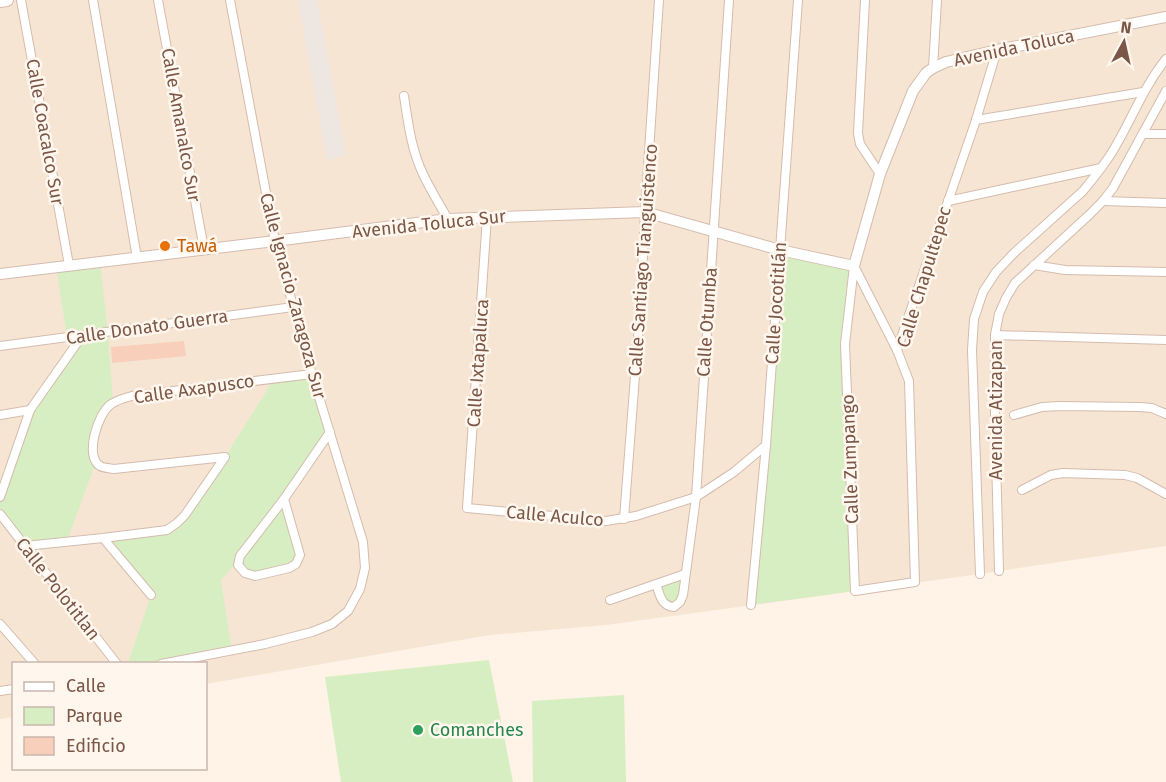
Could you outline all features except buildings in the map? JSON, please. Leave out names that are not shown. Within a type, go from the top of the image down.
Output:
[{"type":"main road","points":[[0,1],[7,0]]},
{"type":"street","name":"Calle Coacalco Sur","points":[[21,0],[69,265]]},
{"type":"street","points":[[93,0],[137,258]]},
{"type":"street","name":"Calle Amanalco Sur","points":[[158,0],[204,249]]},
{"type":"street","name":"Calle Ignacio Zaragoza Sur","points":[[166,662],[265,644],[333,624],[348,611],[360,589],[365,568],[363,542],[275,242],[230,0]]},
{"type":"street","name":"Calle Santiago Tianguistenco","points":[[624,519],[660,0]]},
{"type":"street","name":"Calle Otumba","points":[[656,584],[662,601],[668,606],[674,607],[680,602],[683,595],[696,497],[729,0]]},
{"type":"street","name":"Calle Jocotitlán","points":[[751,605],[766,445],[798,0]]},
{"type":"street","points":[[865,0],[858,133],[860,144],[880,174]]},
{"type":"street","points":[[933,68],[937,0]]},
{"type":"street","name":"Avenida Toluca","points":[[854,266],[880,174],[914,91],[920,80],[933,68],[946,62],[997,50],[1166,17]]},
{"type":"street","name":"Calle Chapultepec","points":[[915,582],[909,381],[897,350],[976,120],[997,50]]},
{"type":"street","points":[[980,574],[972,350],[974,318],[983,292],[996,272],[1014,253],[1083,191],[1110,156],[1143,92],[1166,59]]},
{"type":"street","name":"Avenida Atizapan","points":[[999,571],[995,335],[999,314],[1015,284],[1103,201],[1113,188],[1166,91]]},
{"type":"street","points":[[976,120],[1143,92]]},
{"type":"street","points":[[404,96],[408,129],[422,173],[448,219]]},
{"type":"street","points":[[1143,134],[1166,134]]},
{"type":"street","points":[[948,201],[1101,168]]},
{"type":"street","points":[[1103,201],[1166,203]]},
{"type":"street","name":"Avenida Toluca Sur","points":[[0,271],[275,242],[448,219],[645,212],[780,250],[854,266]]},
{"type":"street","name":"Calle Ixtapaluca","points":[[467,508],[487,218]]},
{"type":"street","points":[[1034,265],[1065,270],[1166,272]]},
{"type":"street","points":[[854,266],[897,350]]},
{"type":"street","name":"Calle Zumpango","points":[[854,266],[845,344],[855,591],[915,582]]},
{"type":"street","name":"Calle Donato Guerra","points":[[0,346],[293,307]]},
{"type":"street","points":[[995,335],[1166,340]]},
{"type":"street","points":[[0,497],[30,410],[82,336]]},
{"type":"street","name":"Calle Axapusco","points":[[25,546],[167,530],[185,515],[225,457],[114,469],[101,467],[94,456],[93,439],[96,426],[108,405],[132,396],[312,374]]},
{"type":"street","points":[[1014,415],[1060,406],[1140,407],[1152,408],[1166,414]]},
{"type":"street","points":[[0,415],[30,410]]},
{"type":"street","points":[[284,499],[300,555],[296,564],[289,568],[255,576],[245,573],[238,566],[240,556],[284,499],[330,432]]},
{"type":"street","name":"Calle Aculco","points":[[467,508],[606,521],[624,519],[696,497],[734,472],[766,445]]},
{"type":"street","points":[[1022,490],[1051,475],[1063,473],[1125,474],[1166,494]]},
{"type":"street","name":"Calle Polotitlan","points":[[0,514],[116,662]]},
{"type":"street","points":[[103,538],[152,595]]},
{"type":"street","points":[[610,600],[685,574]]},
{"type":"street","points":[[0,624],[34,662]]},
{"type":"shaded area","points":[[0,0],[1166,0],[1166,546],[606,625],[490,635],[207,684],[207,662],[12,662],[12,717],[0,719]]},
{"type":"shaded area","points":[[298,0],[317,0],[346,155],[327,160]]},
{"type":"green space","points":[[780,250],[854,266],[845,344],[855,591],[751,605]]},
{"type":"green space","points":[[100,262],[113,403],[96,426],[96,462],[67,541],[25,546],[0,514],[0,497],[30,410],[81,336],[67,338],[56,266]]},
{"type":"green space","points":[[312,374],[330,432],[284,499],[300,555],[289,568],[245,573],[239,558],[221,581],[232,650],[174,662],[128,662],[151,595],[103,538],[167,530],[177,523],[225,457],[274,379]]},
{"type":"green space","points":[[685,574],[680,602],[667,606],[656,584]]},
{"type":"green space","name":"Comanches","points":[[489,660],[513,782],[341,782],[325,677]]},
{"type":"green space","points":[[624,695],[626,782],[533,782],[532,701]]},
{"type":"place","name":"Tawá","points":[[165,246]]},
{"type":"place","name":"Comanches","points":[[418,730]]}]
